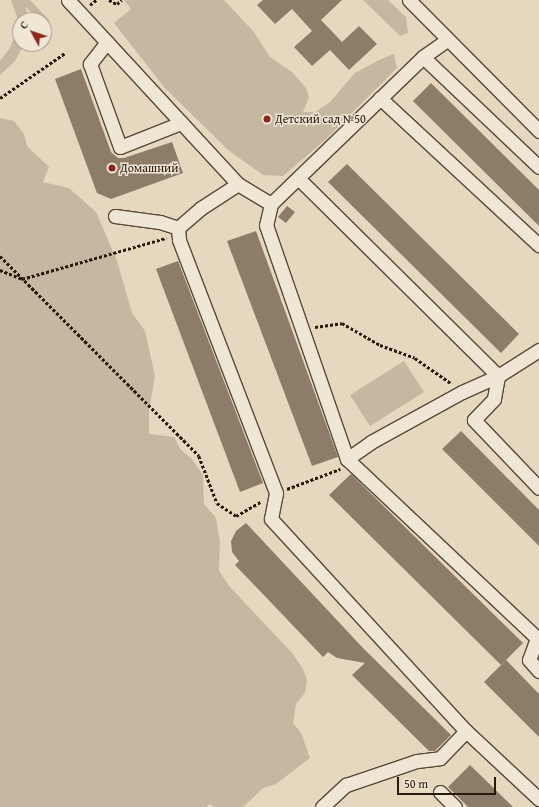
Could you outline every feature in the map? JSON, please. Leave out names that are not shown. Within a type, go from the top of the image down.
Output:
[{"type":"street","points":[[68,0],[238,184],[271,204]]},
{"type":"street","points":[[410,0],[447,40],[539,131]]},
{"type":"street","points":[[447,40],[423,57],[271,204],[266,225],[349,462],[537,638],[529,660],[539,671]]},
{"type":"street","points":[[107,42],[90,64],[120,147],[181,123]]},
{"type":"street","points":[[423,57],[539,167]]},
{"type":"street","points":[[380,98],[539,245]]},
{"type":"street","points":[[299,178],[498,376]]},
{"type":"street","points":[[178,231],[201,208],[238,184]]},
{"type":"street","points":[[115,216],[160,222],[178,231],[282,491],[271,519],[466,731],[539,798]]},
{"type":"street","points":[[349,462],[370,442],[462,392],[498,376],[539,350]]},
{"type":"street","points":[[498,376],[494,399],[474,420],[539,488]]},
{"type":"street","points":[[322,807],[346,785],[417,761],[440,758],[466,731]]},
{"type":"street","points":[[440,792],[455,807]]},
{"type":"path","points":[[109,0],[117,4],[122,0]]},
{"type":"path","points":[[0,98],[65,53]]},
{"type":"path","points":[[0,270],[22,279],[178,231]]},
{"type":"path","points":[[0,256],[199,456],[217,503],[236,516],[282,491],[349,462]]},
{"type":"path","points":[[302,329],[342,323],[380,345],[415,358],[445,377],[462,392]]},
{"type":"shaded area","points":[[11,0],[30,0],[41,12],[31,12],[26,7],[26,12],[15,12]]},
{"type":"shaded area","name":"Детский сад №50","points":[[124,0],[224,0],[254,32],[270,57],[292,72],[306,88],[309,97],[303,112],[315,112],[330,102],[355,73],[381,59],[394,54],[397,68],[324,141],[283,176],[263,175],[228,150],[164,87],[114,23],[131,9]]},
{"type":"shaded area","points":[[363,0],[388,0],[406,17],[408,33],[400,36]]},
{"type":"shaded area","points":[[12,43],[12,52],[20,52],[15,61],[0,75],[0,61]]},
{"type":"shaded area","points":[[0,118],[14,121],[24,134],[27,146],[49,167],[43,182],[69,188],[96,212],[117,261],[132,313],[145,331],[155,376],[149,411],[149,434],[174,437],[181,450],[192,459],[203,475],[204,504],[216,518],[220,542],[219,571],[230,587],[293,654],[303,669],[307,680],[305,693],[296,704],[293,723],[301,733],[310,758],[276,784],[263,788],[243,807],[214,807],[210,804],[206,807],[0,807]]},
{"type":"shaded area","points":[[404,361],[424,392],[370,426],[350,395]]},
{"type":"building","points":[[263,0],[342,0],[321,20],[342,42],[359,26],[377,44],[349,70],[330,50],[312,66],[294,47],[312,31],[292,9],[275,24],[257,5]]},
{"type":"building","points":[[81,69],[111,152],[118,158],[124,158],[172,142],[183,173],[111,199],[97,193],[55,79]]},
{"type":"building","points":[[431,83],[539,190],[539,226],[413,101]]},
{"type":"building","points":[[347,164],[519,334],[501,353],[328,182]]},
{"type":"building","points":[[287,206],[295,212],[286,223],[278,217]]},
{"type":"building","points":[[256,231],[338,457],[312,466],[227,241]]},
{"type":"building","points":[[178,261],[263,483],[240,492],[156,269]]},
{"type":"building","points":[[461,431],[539,510],[539,546],[442,449]]},
{"type":"building","points":[[351,474],[523,643],[501,665],[329,495]]},
{"type":"building","points":[[246,523],[363,648],[451,735],[435,751],[429,751],[352,675],[365,663],[337,658],[328,652],[323,657],[235,565],[239,561],[232,552],[231,541],[236,531]]},
{"type":"building","points":[[506,660],[539,694],[539,737],[484,682]]},
{"type":"building","points":[[470,765],[513,807],[468,807],[448,787]]},
{"type":"place","name":"Детский сад №50","points":[[267,119]]},
{"type":"place","name":"Домашний","points":[[112,168]]}]
